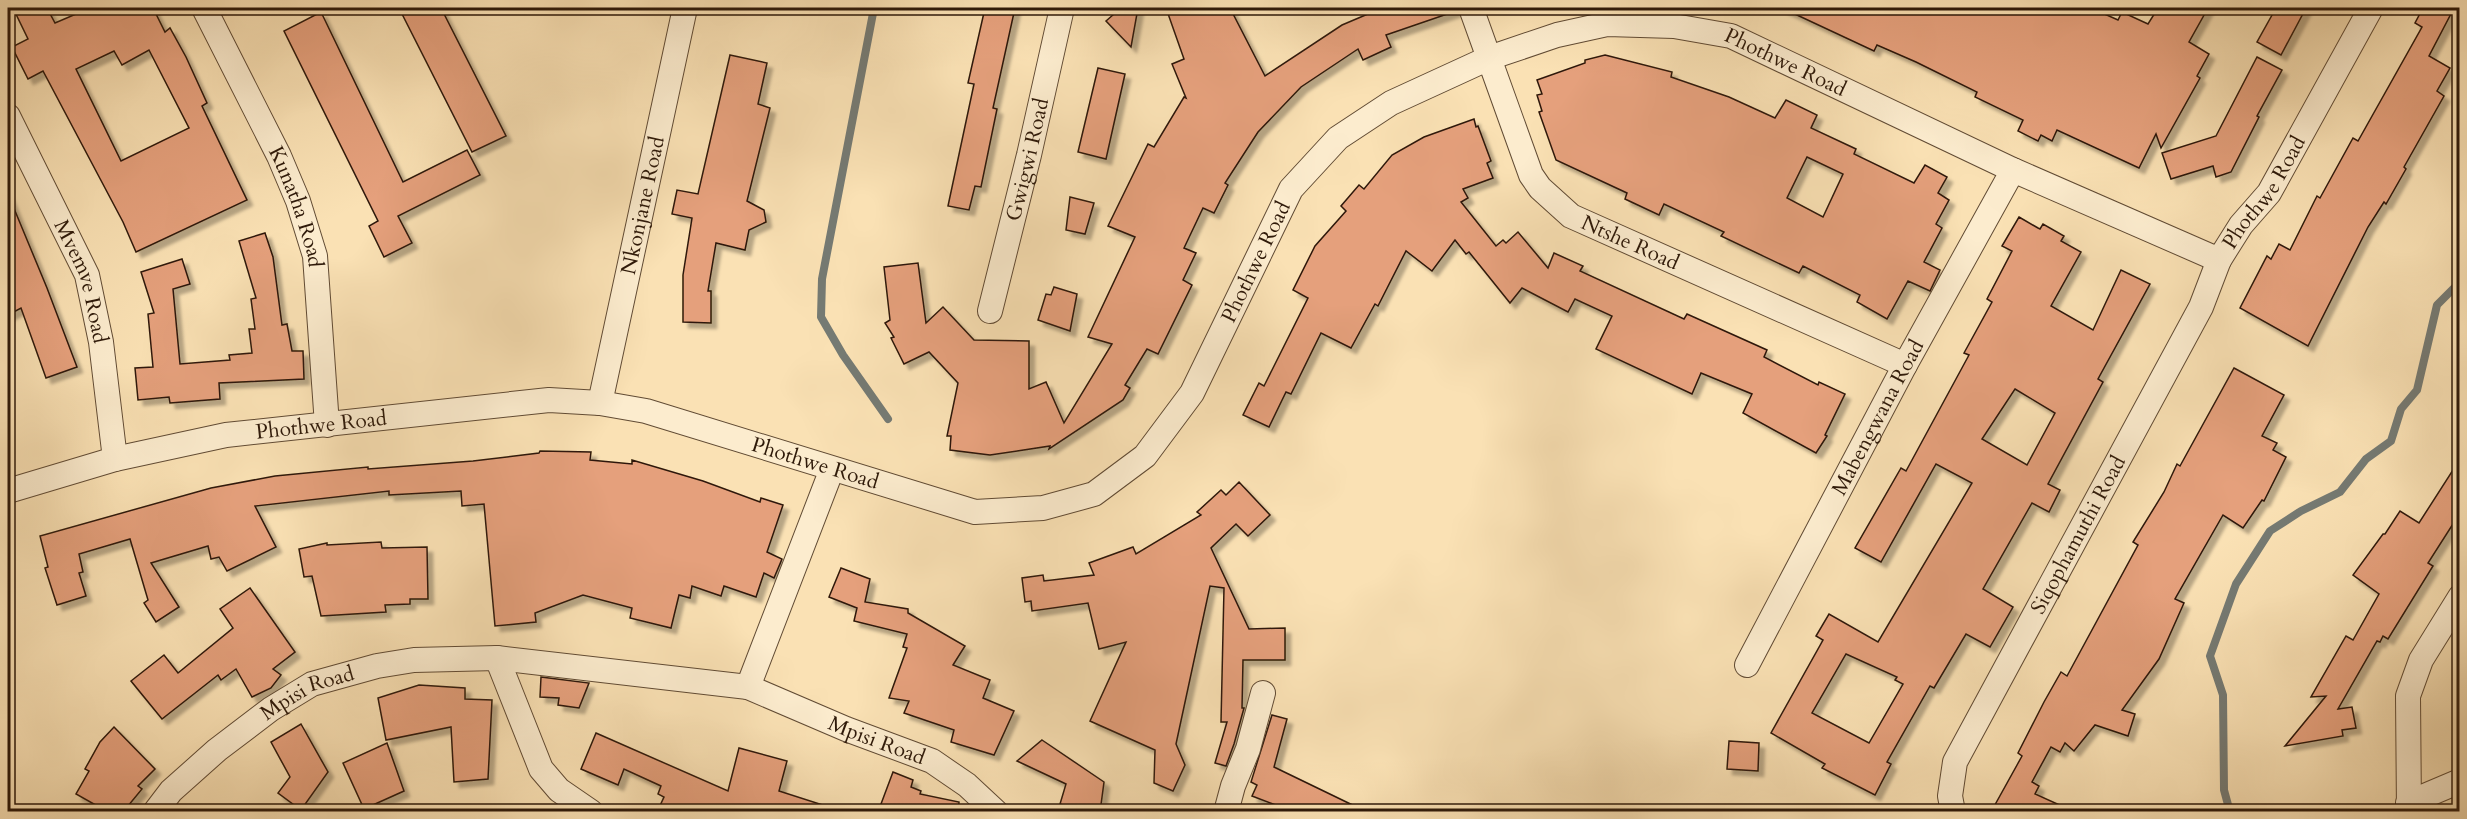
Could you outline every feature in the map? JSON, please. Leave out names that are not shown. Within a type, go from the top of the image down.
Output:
[{"type":"street","name":"Kunatha Road","points":[[204,8],[279,156],[298,201],[315,256],[327,425]]},
{"type":"street","name":"Nkonjane Road","points":[[600,403],[686,8]]},
{"type":"street","name":"Gwigwi Road","points":[[990,311],[1029,155],[1062,8]]},
{"type":"street","name":"Ntshe Road","points":[[1471,8],[1531,175],[1539,189],[1571,216],[1905,365]]},
{"type":"street","name":"Phothwe Road","points":[[8,491],[115,459],[226,435],[549,400],[600,403],[646,411],[975,512],[1043,508],[1094,494],[1145,456],[1192,393],[1291,189],[1338,138],[1391,103],[1489,58],[1557,34],[1607,24],[1674,26],[1731,36],[2013,170],[2219,260],[2241,225],[2269,193],[2371,8]]},
{"type":"street","name":"Mvemve Road","points":[[8,116],[87,275],[101,342],[115,459]]},
{"type":"street","name":"Mabengwana Road","points":[[1747,665],[1905,365],[2013,170]]},
{"type":"street","name":"Siqophamuthi Road","points":[[1953,812],[1950,796],[1955,762],[2201,307],[2219,260]]},
{"type":"street","points":[[748,687],[832,469]]},
{"type":"street","points":[[2460,597],[2421,660],[2408,696],[2409,807],[2460,781]]},
{"type":"street","points":[[497,658],[542,770],[560,790],[591,812]]},
{"type":"street","name":"Mpisi Road","points":[[155,812],[171,791],[217,750],[278,704],[312,684],[376,666],[414,660],[497,658],[748,687],[846,729],[932,761],[967,785],[996,812]]},
{"type":"street","points":[[1226,812],[1233,786],[1248,749],[1263,693]]},
{"type":"building","points":[[13,8],[47,8],[55,23],[90,8],[153,8],[165,32],[170,28],[186,57],[207,103],[202,106],[247,200],[136,252],[123,222],[43,71],[28,79],[12,47],[28,39]],"holes":[[[149,50],[189,128],[121,161],[76,69],[114,51],[122,65]]]},
{"type":"building","points":[[399,8],[441,8],[506,136],[472,152]]},
{"type":"building","points":[[985,8],[1015,8],[993,108],[997,109],[981,187],[975,186],[969,210],[948,206],[974,84],[968,83]]},
{"type":"building","points":[[1121,8],[1138,8],[1131,47],[1106,21]]},
{"type":"building","points":[[1166,8],[1230,8],[1265,76],[1342,25],[1382,8],[1455,8],[1456,11],[1386,35],[1391,47],[1363,60],[1358,49],[1301,87],[1258,132],[1225,183],[1228,185],[1214,213],[1203,208],[1184,248],[1196,253],[1183,280],[1192,285],[1158,354],[1147,349],[1125,385],[1130,388],[1123,400],[1049,449],[1050,446],[990,455],[950,450],[951,436],[947,436],[958,383],[929,352],[904,364],[891,338],[894,337],[885,323],[890,320],[884,267],[918,263],[926,323],[943,307],[974,340],[1029,341],[1029,389],[1046,382],[1064,423],[1112,344],[1088,337],[1135,237],[1108,226],[1148,144],[1154,147],[1184,97],[1186,98],[1172,64],[1184,59]]},
{"type":"building","points":[[1782,8],[2091,8],[2118,20],[2122,12],[2148,24],[2158,8],[2208,8],[2189,42],[2209,54],[2197,76],[2200,78],[2161,148],[2156,134],[2139,168],[2057,130],[2052,141],[2041,135],[2038,141],[2018,131],[2023,120],[1975,97],[1977,92],[1877,45],[1874,51]]},
{"type":"building","points":[[2276,8],[2306,8],[2281,55],[2257,42]]},
{"type":"building","points":[[2423,8],[2454,8],[2429,56],[2450,68],[2437,91],[2444,96],[2386,204],[2384,202],[2368,227],[2308,346],[2240,308],[2267,256],[2271,259],[2279,244],[2290,250],[2317,196],[2320,198],[2353,138],[2358,141],[2422,27],[2415,23]]},
{"type":"building","points":[[321,12],[403,182],[467,150],[480,175],[398,216],[412,243],[384,257],[369,226],[378,221],[284,31]]},
{"type":"building","points":[[730,55],[767,63],[758,104],[770,108],[747,201],[764,210],[766,222],[749,230],[745,250],[716,243],[708,291],[711,291],[711,323],[683,322],[683,275],[692,218],[672,214],[677,190],[698,194]]},
{"type":"building","points":[[1605,55],[1672,72],[1671,77],[1729,97],[1775,118],[1786,100],[1817,115],[1811,128],[1856,149],[1854,154],[1914,183],[1925,165],[1947,177],[1938,193],[1949,200],[1936,224],[1942,228],[1924,262],[1940,270],[1930,291],[1908,281],[1887,319],[1857,302],[1860,295],[1803,266],[1799,273],[1721,236],[1724,232],[1664,204],[1659,215],[1625,199],[1627,193],[1556,160],[1539,112],[1542,111],[1537,95],[1542,94],[1537,80],[1585,63],[1585,60]],"holes":[[[1807,157],[1843,174],[1823,217],[1787,198]]]},
{"type":"building","points":[[2257,57],[2282,70],[2231,172],[2216,177],[2213,166],[2171,179],[2162,153],[2216,136]]},
{"type":"building","points":[[1098,68],[1125,74],[1106,159],[1078,152]]},
{"type":"building","points":[[1474,119],[1491,161],[1487,163],[1493,178],[1463,189],[1468,198],[1461,202],[1496,246],[1503,240],[1506,243],[1518,232],[1548,268],[1554,253],[1583,266],[1580,271],[1684,319],[1687,314],[1767,350],[1764,357],[1818,385],[1819,382],[1845,394],[1825,435],[1827,436],[1816,453],[1743,413],[1752,394],[1701,373],[1692,394],[1596,349],[1612,316],[1575,299],[1568,312],[1522,288],[1510,303],[1469,252],[1466,254],[1455,240],[1432,271],[1406,251],[1378,306],[1375,304],[1351,348],[1321,333],[1291,394],[1286,392],[1269,427],[1243,415],[1259,383],[1264,386],[1308,298],[1293,290],[1315,246],[1346,211],[1341,206],[1359,185],[1364,189],[1392,155],[1424,137]]},
{"type":"building","points":[[8,194],[77,367],[46,378],[21,308],[8,315]]},
{"type":"building","points":[[1070,197],[1094,203],[1085,234],[1066,230]]},
{"type":"building","points":[[2019,217],[2040,229],[2043,224],[2064,236],[2061,241],[2081,252],[2051,306],[2093,330],[2121,270],[2150,284],[2098,379],[2103,382],[2048,484],[2060,490],[2049,512],[2032,503],[1983,589],[2013,607],[1990,647],[1966,634],[1934,688],[1930,686],[1887,762],[1891,764],[1875,795],[1822,768],[1825,764],[1771,733],[1823,640],[1816,636],[1829,614],[1878,642],[1972,483],[1936,464],[1881,562],[1855,548],[1901,468],[1906,471],[1969,355],[1964,353],[1992,302],[1987,299],[2012,251],[2002,246]],"holes":[[[2015,389],[2055,413],[2027,465],[1982,439]],[[1846,654],[1897,677],[1895,680],[1903,684],[1869,743],[1812,713]]]},
{"type":"building","points":[[265,233],[273,257],[282,325],[287,324],[292,351],[303,351],[304,379],[219,383],[220,399],[170,403],[169,397],[138,400],[135,368],[153,367],[148,314],[154,313],[141,272],[182,259],[190,284],[173,289],[180,364],[230,360],[229,355],[252,353],[249,329],[255,329],[251,299],[256,298],[239,241]]},
{"type":"building","points":[[1054,287],[1077,294],[1070,331],[1038,320],[1046,294],[1051,295]]},
{"type":"building","points":[[2234,368],[2284,395],[2262,436],[2277,443],[2273,450],[2286,457],[2264,501],[2262,500],[2243,528],[2223,515],[2175,599],[2184,603],[2159,659],[2122,710],[2135,714],[2128,736],[2095,725],[2074,751],[2065,743],[2060,752],[2051,747],[2032,782],[2039,786],[2035,794],[2075,812],[1991,812],[2022,756],[2018,753],[2044,702],[2061,672],[2067,676],[2138,545],[2133,542],[2164,492],[2177,464],[2180,466]]},
{"type":"building","points":[[540,451],[591,452],[590,460],[632,464],[632,460],[703,481],[760,502],[761,498],[783,505],[767,552],[782,559],[774,578],[764,573],[756,597],[724,586],[721,596],[692,586],[690,598],[679,595],[671,628],[630,618],[632,608],[583,595],[535,613],[536,622],[495,626],[484,504],[462,506],[461,491],[389,495],[389,491],[255,506],[276,547],[227,571],[219,557],[211,559],[208,546],[151,563],[179,607],[156,622],[144,603],[148,600],[130,539],[79,554],[83,572],[79,573],[86,596],[57,605],[45,568],[48,567],[40,536],[211,488],[275,476],[368,467],[368,469],[473,461],[539,453]]},
{"type":"building","points":[[2460,459],[2460,513],[2428,563],[2433,566],[2388,639],[2383,636],[2380,642],[2377,641],[2338,709],[2352,707],[2356,728],[2342,730],[2343,736],[2285,746],[2326,696],[2311,697],[2346,636],[2353,640],[2379,594],[2353,575],[2400,511],[2419,523]]},
{"type":"building","points":[[1239,482],[1270,515],[1248,536],[1236,524],[1211,548],[1249,629],[1285,628],[1285,660],[1243,660],[1242,708],[1244,708],[1226,766],[1215,763],[1227,722],[1221,722],[1224,588],[1210,586],[1176,744],[1185,765],[1173,791],[1154,783],[1155,750],[1090,721],[1126,642],[1099,649],[1088,603],[1032,611],[1031,601],[1025,602],[1022,578],[1043,575],[1044,581],[1094,575],[1089,563],[1133,547],[1136,554],[1201,515],[1197,512],[1221,490],[1226,495]]},
{"type":"building","points":[[381,542],[382,548],[427,547],[428,599],[410,599],[410,604],[385,605],[386,612],[321,616],[312,576],[304,577],[299,549],[327,543],[327,545]]},
{"type":"building","points":[[841,568],[870,579],[865,602],[908,609],[908,613],[965,646],[953,665],[990,680],[983,698],[1014,711],[994,755],[951,742],[954,730],[904,713],[909,701],[889,698],[907,648],[903,647],[907,634],[854,621],[857,608],[829,597]]},
{"type":"building","points":[[250,588],[295,652],[273,669],[281,675],[271,688],[252,697],[236,669],[221,680],[218,675],[162,719],[131,681],[164,655],[178,673],[233,628],[220,609]]},
{"type":"building","points":[[541,677],[589,683],[579,708],[558,705],[559,698],[540,697]]},
{"type":"building","points":[[419,685],[465,688],[465,699],[492,700],[488,779],[454,782],[451,727],[386,740],[378,698]]},
{"type":"building","points":[[1272,715],[1287,719],[1274,767],[1367,812],[1294,812],[1252,796],[1257,785],[1251,782]]},
{"type":"building","points":[[301,724],[328,772],[301,810],[278,793],[290,777],[271,742]]},
{"type":"building","points":[[114,727],[155,769],[138,786],[142,789],[123,812],[108,812],[76,794],[89,771],[85,769],[100,742]]},
{"type":"building","points":[[596,733],[728,791],[739,748],[787,761],[779,791],[829,807],[828,812],[657,812],[664,797],[658,794],[661,786],[624,769],[618,785],[581,769]]},
{"type":"building","points":[[1042,740],[1104,782],[1100,812],[1084,812],[1060,804],[1066,784],[1017,761]]},
{"type":"building","points":[[1729,741],[1759,743],[1758,771],[1727,769]]},
{"type":"building","points":[[387,743],[404,791],[364,809],[343,763]]},
{"type":"building","points":[[893,772],[913,780],[911,787],[921,791],[920,794],[959,802],[958,812],[878,812]]},
{"type":"waterway","points":[[874,8],[822,279],[821,317],[843,355],[888,419]]},
{"type":"waterway","points":[[2230,812],[2224,790],[2223,695],[2210,656],[2236,584],[2270,531],[2301,511],[2340,492],[2366,459],[2391,441],[2401,409],[2417,390],[2437,305],[2460,282]]}]
